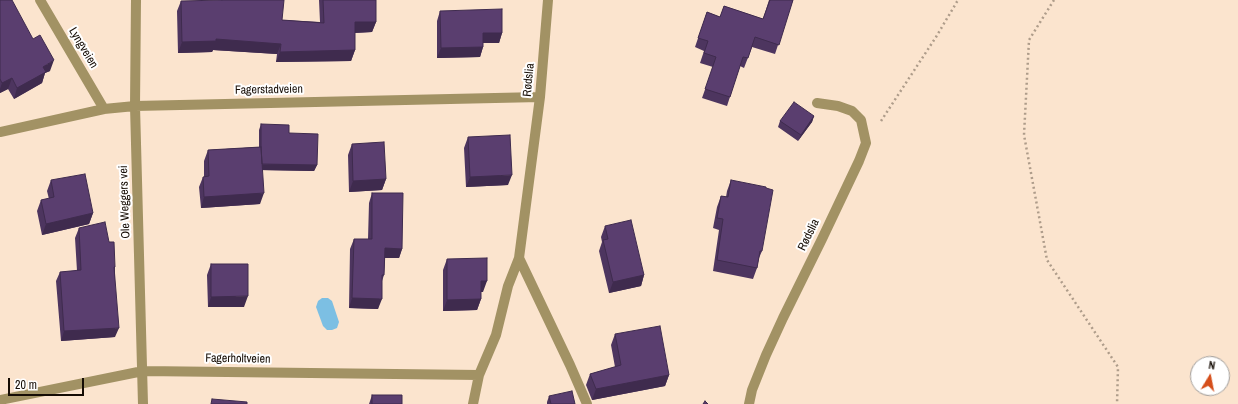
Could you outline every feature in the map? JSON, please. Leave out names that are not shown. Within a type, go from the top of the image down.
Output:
[{"type":"street","name":"Lyngveien","points":[[40,0],[104,109]]},
{"type":"street","name":"Ole Weggers vei","points":[[136,0],[135,106],[143,404]]},
{"type":"street","name":"Rødslia","points":[[473,404],[479,375],[496,335],[508,286],[519,258],[540,97],[548,0]]},
{"type":"street","name":"Fagerstadveien","points":[[0,132],[104,109],[135,106],[540,97]]},
{"type":"street","points":[[817,103],[838,106],[852,111],[861,120],[866,142]]},
{"type":"street","name":"Rødslia","points":[[749,404],[752,390],[766,355],[859,162],[866,142]]},
{"type":"street","points":[[519,258],[570,364],[587,404]]},
{"type":"street","name":"Fagerholtveien","points":[[0,400],[143,371],[479,375]]},
{"type":"path","points":[[866,142],[936,37],[958,0]]},
{"type":"path","points":[[1054,0],[1029,40],[1024,134],[1047,260],[1118,367],[1117,404]]},
{"type":"water","points":[[322,298],[328,298],[332,301],[339,322],[337,328],[327,330],[323,326],[316,307],[318,301]]},
{"type":"building","points":[[0,0],[12,0],[33,39],[40,35],[54,60],[43,67],[46,72],[17,88],[12,78],[2,83],[0,79]]},
{"type":"building","points":[[284,0],[282,20],[324,23],[323,0],[376,0],[376,22],[355,22],[355,50],[280,52],[281,44],[216,39],[216,41],[182,42],[181,1]]},
{"type":"building","points":[[770,0],[793,0],[779,45],[755,37],[748,58],[743,57],[730,97],[705,89],[716,57],[704,53],[708,41],[698,38],[707,12],[720,17],[724,6],[763,19]]},
{"type":"building","points":[[502,9],[502,33],[483,33],[483,47],[441,48],[440,11]]},
{"type":"building","points":[[794,102],[814,116],[801,135],[780,121]]},
{"type":"building","points":[[261,124],[289,125],[289,133],[318,134],[317,165],[262,164]]},
{"type":"building","points":[[510,135],[512,175],[470,177],[468,137]]},
{"type":"building","points":[[384,142],[386,179],[353,181],[352,144]]},
{"type":"building","points":[[261,147],[264,193],[204,197],[203,177],[209,176],[208,150]]},
{"type":"building","points":[[85,174],[93,213],[46,224],[41,200],[54,197],[51,180]]},
{"type":"building","points":[[731,180],[766,187],[773,190],[762,251],[760,251],[757,268],[717,260],[723,219],[717,218],[721,196],[728,197]]},
{"type":"building","points":[[372,193],[403,193],[402,249],[385,248],[384,275],[382,275],[382,299],[352,298],[354,239],[372,239]]},
{"type":"building","points":[[631,220],[644,275],[613,282],[603,240],[608,239],[605,226]]},
{"type":"building","points":[[105,222],[109,242],[114,242],[114,267],[119,328],[64,331],[60,272],[81,270],[79,228]]},
{"type":"building","points":[[487,258],[487,281],[481,281],[481,299],[447,300],[447,259]]},
{"type":"building","points":[[211,264],[248,264],[248,296],[211,297]]},
{"type":"building","points":[[660,326],[669,375],[596,389],[590,374],[621,365],[615,334]]},
{"type":"building","points":[[572,391],[575,404],[551,404],[549,396]]},
{"type":"building","points":[[372,395],[402,395],[402,404],[372,404]]},
{"type":"building","points":[[212,399],[247,402],[247,404],[211,404]]}]
